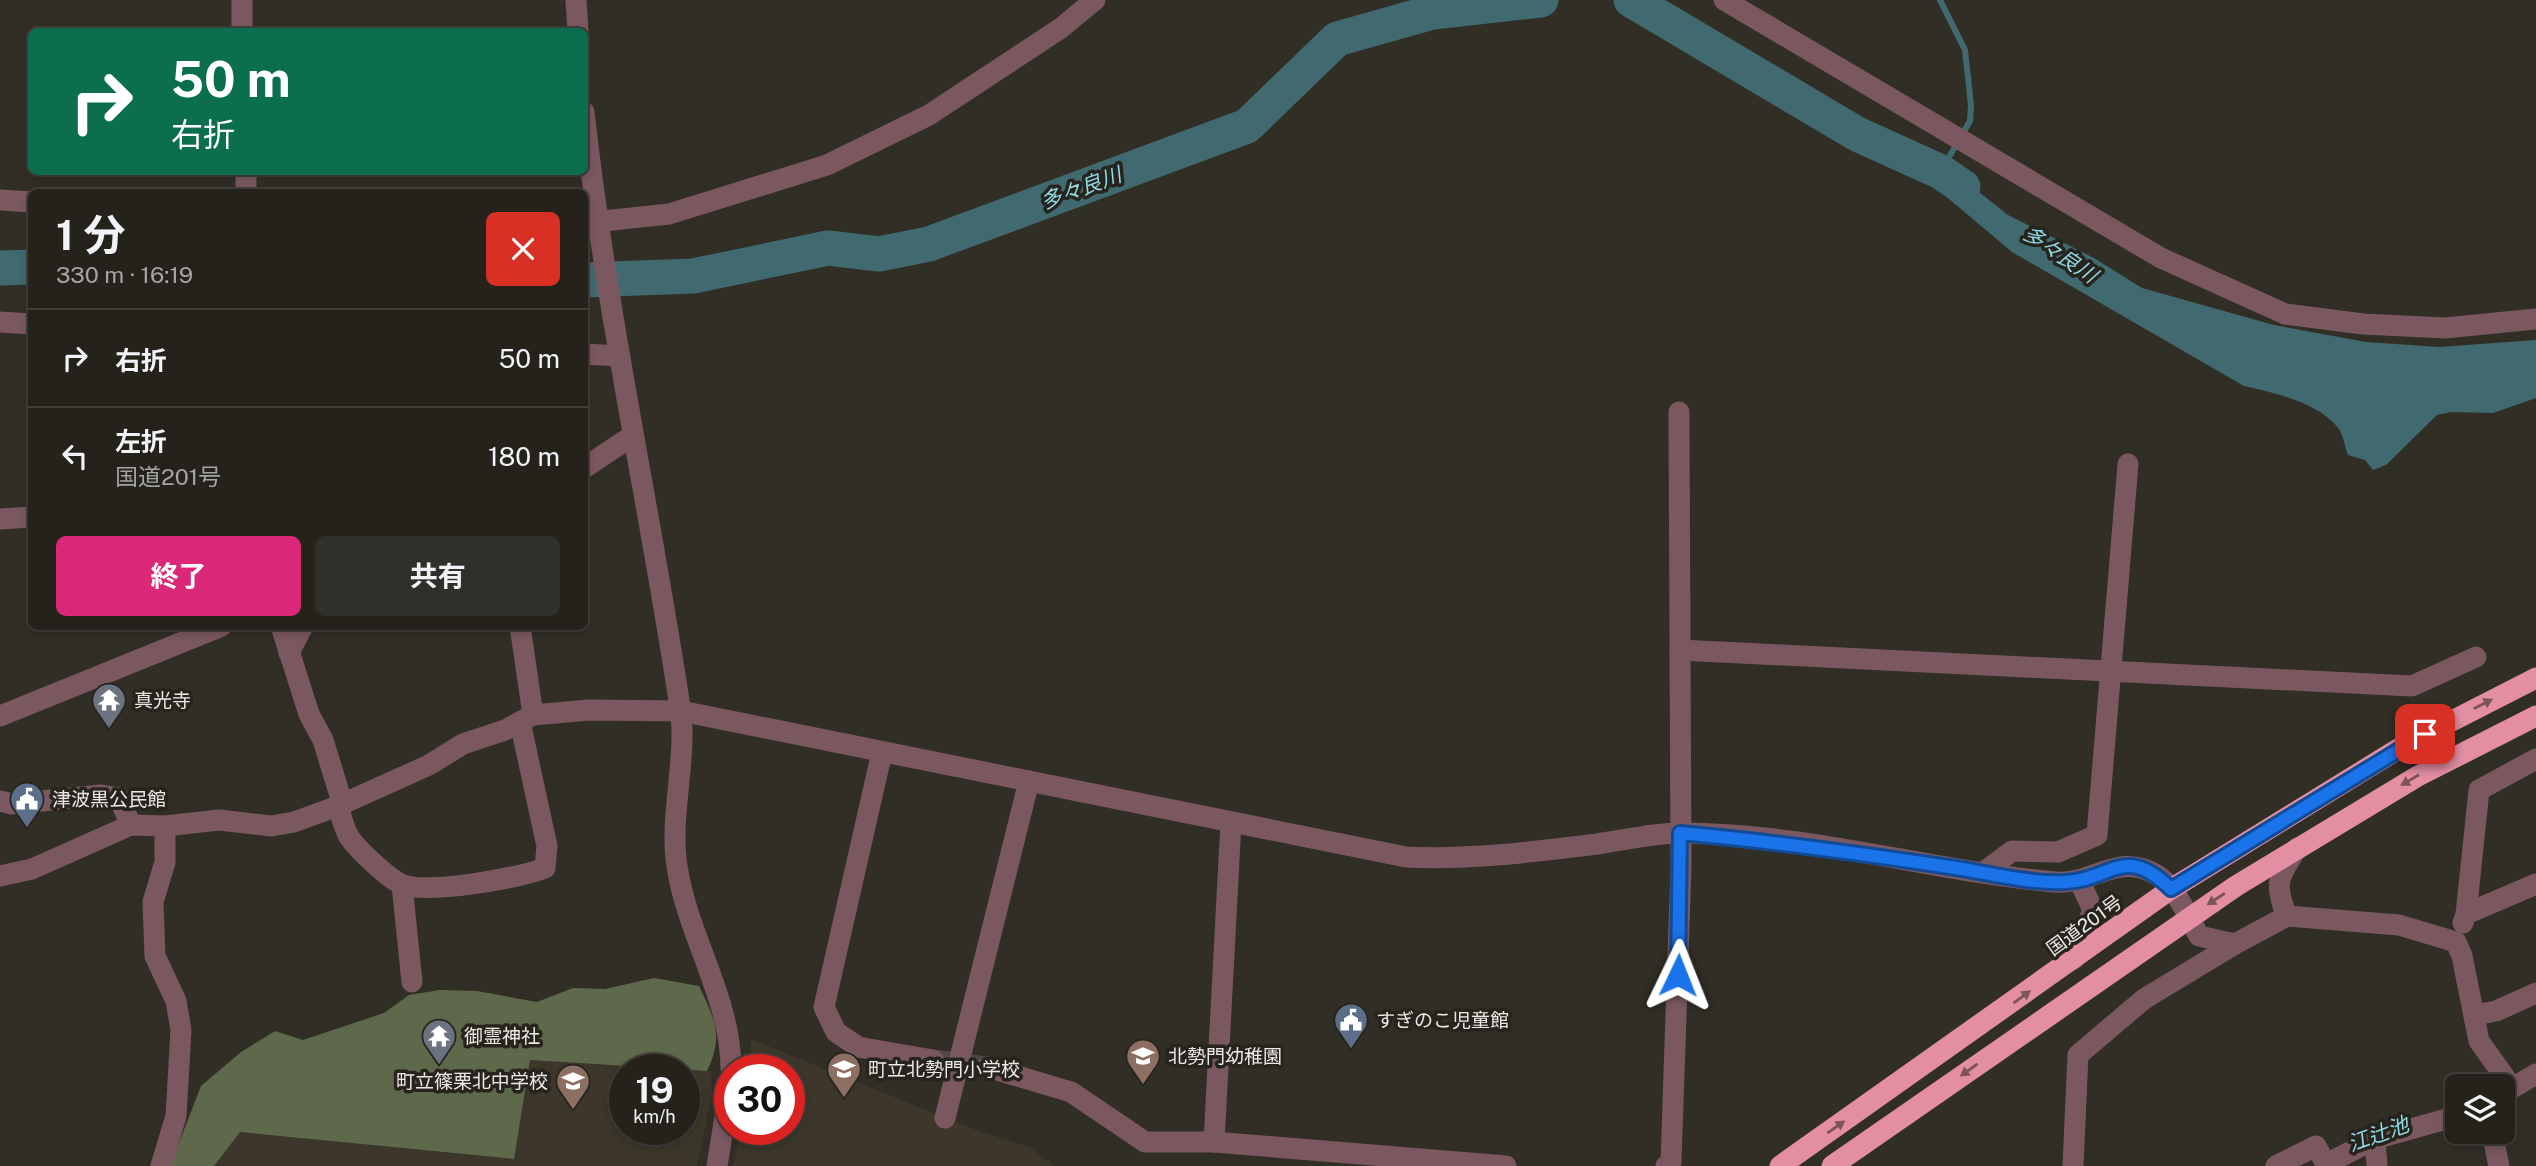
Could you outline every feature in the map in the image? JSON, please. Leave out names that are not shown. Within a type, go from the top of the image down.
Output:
[{"type":"highway","name":"国道201号","points":[[1780,1166],[2171,889],[2403,746],[2536,678]]},
{"type":"highway","points":[[1832,1166],[2188,917],[2418,776],[2536,716]]},
{"type":"street","points":[[242,0],[242,28]]},
{"type":"street","points":[[576,0],[578,28]]},
{"type":"street","points":[[593,227],[670,214],[827,165],[929,115],[1061,28],[1095,0]]},
{"type":"street","points":[[1724,0],[2161,258],[2285,314],[2363,324],[2445,328],[2536,319]]},
{"type":"street","points":[[588,163],[593,227],[618,351],[681,711],[676,864],[687,911],[726,1023],[729,1054]]},
{"type":"street","points":[[0,200],[28,202]]},
{"type":"street","points":[[0,322],[28,324]]},
{"type":"street","points":[[588,354],[618,351]]},
{"type":"street","points":[[1666,1166],[1671,1162],[1680,833],[1679,412]]},
{"type":"street","points":[[588,465],[632,436]]},
{"type":"street","points":[[1984,872],[2012,851],[2058,852],[2097,835],[2128,464]]},
{"type":"street","points":[[0,519],[28,517]]},
{"type":"street","points":[[0,716],[212,630]]},
{"type":"street","points":[[282,630],[309,714],[323,740],[348,836],[358,848],[402,885],[439,887],[522,876],[545,868],[547,846],[527,718],[520,630]]},
{"type":"street","points":[[289,653],[301,630]]},
{"type":"street","points":[[1680,649],[2412,686],[2476,657]]},
{"type":"street","points":[[0,876],[32,869],[131,825],[165,826],[219,820],[271,826],[340,804],[429,765],[463,744],[527,718],[589,710],[681,711],[1406,858],[1451,859],[1509,855],[1680,833],[1776,841],[2048,881],[2079,880],[2120,865],[2134,866],[2158,876],[2171,889],[2199,936],[2235,943]]},
{"type":"street","points":[[883,752],[824,1007],[836,1032],[859,1047],[933,1060]]},
{"type":"street","points":[[2498,1074],[2479,1041],[2456,942],[2466,914],[2479,790],[2536,759]]},
{"type":"street","points":[[945,1118],[1029,781]]},
{"type":"street","points":[[0,802],[12,804],[101,795],[119,798],[131,825]]},
{"type":"street","points":[[1214,1142],[1231,822]]},
{"type":"street","points":[[161,1166],[176,1116],[181,1030],[176,1001],[155,956],[153,902],[165,862],[165,826]]},
{"type":"street","points":[[2287,916],[2280,899],[2278,878],[2297,848]]},
{"type":"street","points":[[2074,959],[2093,910],[2079,880]]},
{"type":"street","points":[[2466,914],[2536,884]]},
{"type":"street","points":[[402,885],[411,982]]},
{"type":"street","points":[[2073,1166],[2078,1055],[2144,999],[2235,943],[2287,916],[2399,925],[2456,942]]},
{"type":"street","points":[[2474,1015],[2496,1011],[2536,993]]},
{"type":"street","points":[[987,1067],[1071,1092],[1145,1142],[1214,1142],[1506,1166]]},
{"type":"street","points":[[2515,1086],[2536,1074]]},
{"type":"street","points":[[2276,1166],[2316,1146],[2324,1165],[2375,1139],[2445,1119]]},
{"type":"street","points":[[2375,1139],[2378,1166]]},
{"type":"street","points":[[2494,1144],[2499,1166]]},
{"type":"street","points":[[716,1166],[720,1145]]},
{"type":"shaded area","name":"町立北勢門小学校","points":[[751,1039],[788,1054],[750,1054]]},
{"type":"shaded area","name":"町立篠栗北中学校","points":[[530,1060],[609,1065],[609,1145],[700,1145],[700,1070],[711,1071],[712,1094],[697,1166],[214,1166],[240,1132],[513,1159]]},
{"type":"shaded area","name":"町立北勢門小学校","points":[[805,1061],[973,1129],[1031,1148],[1055,1166],[733,1166],[738,1145],[805,1145]]},
{"type":"green space","points":[[654,978],[699,986],[713,1019],[716,1038],[707,1071],[700,1071],[700,1054],[609,1054],[609,1065],[530,1060],[514,1159],[240,1132],[214,1166],[170,1166],[201,1086],[241,1052],[275,1031],[303,1040],[384,1013],[409,995],[440,990],[477,991],[537,1002],[573,988],[605,989]]},
{"type":"water","points":[[1927,151],[2008,215],[2094,258],[2142,288],[2274,325],[2366,342],[2439,347],[2536,340],[2536,398],[2493,413],[2451,412],[2437,415],[2386,465],[2373,470],[2365,460],[2348,455],[2339,429],[2320,412],[2295,400],[2244,386],[2012,252],[1917,172]]},
{"type":"waterway","name":"多々良川","points":[[588,280],[693,276],[828,248],[879,254],[929,244],[1247,126],[1337,39],[1433,12],[1541,0]]},
{"type":"waterway","name":"多々良川","points":[[1631,0],[1857,134],[1941,172],[1963,187]]},
{"type":"waterway","points":[[1940,0],[1965,50],[1971,105],[1970,121],[1942,169]]},
{"type":"waterway","name":"多々良川","points":[[0,268],[28,267]]},
{"type":"tunnel","points":[[933,1060],[987,1067]]},
{"type":"place","name":"真光寺","points":[[109,730]]},
{"type":"place","name":"津波黒公民館","points":[[27,829]]},
{"type":"place","name":"すぎのこ児童館","points":[[1351,1050]]},
{"type":"place","name":"御霊神社","points":[[439,1066]]},
{"type":"place","name":"北勢門幼稚園","points":[[1143,1086]]},
{"type":"place","name":"町立北勢門小学校","points":[[844,1099]]},
{"type":"place","name":"町立篠栗北中学校","points":[[573,1111]]},
{"type":"route","points":[[1678,975],[1680,833],[1776,841],[2048,881],[2079,880],[2120,865],[2134,866],[2158,876],[2171,889],[2425,734]]},
{"type":"water label","name":"江辻池","points":[[2378,1134]]}]
